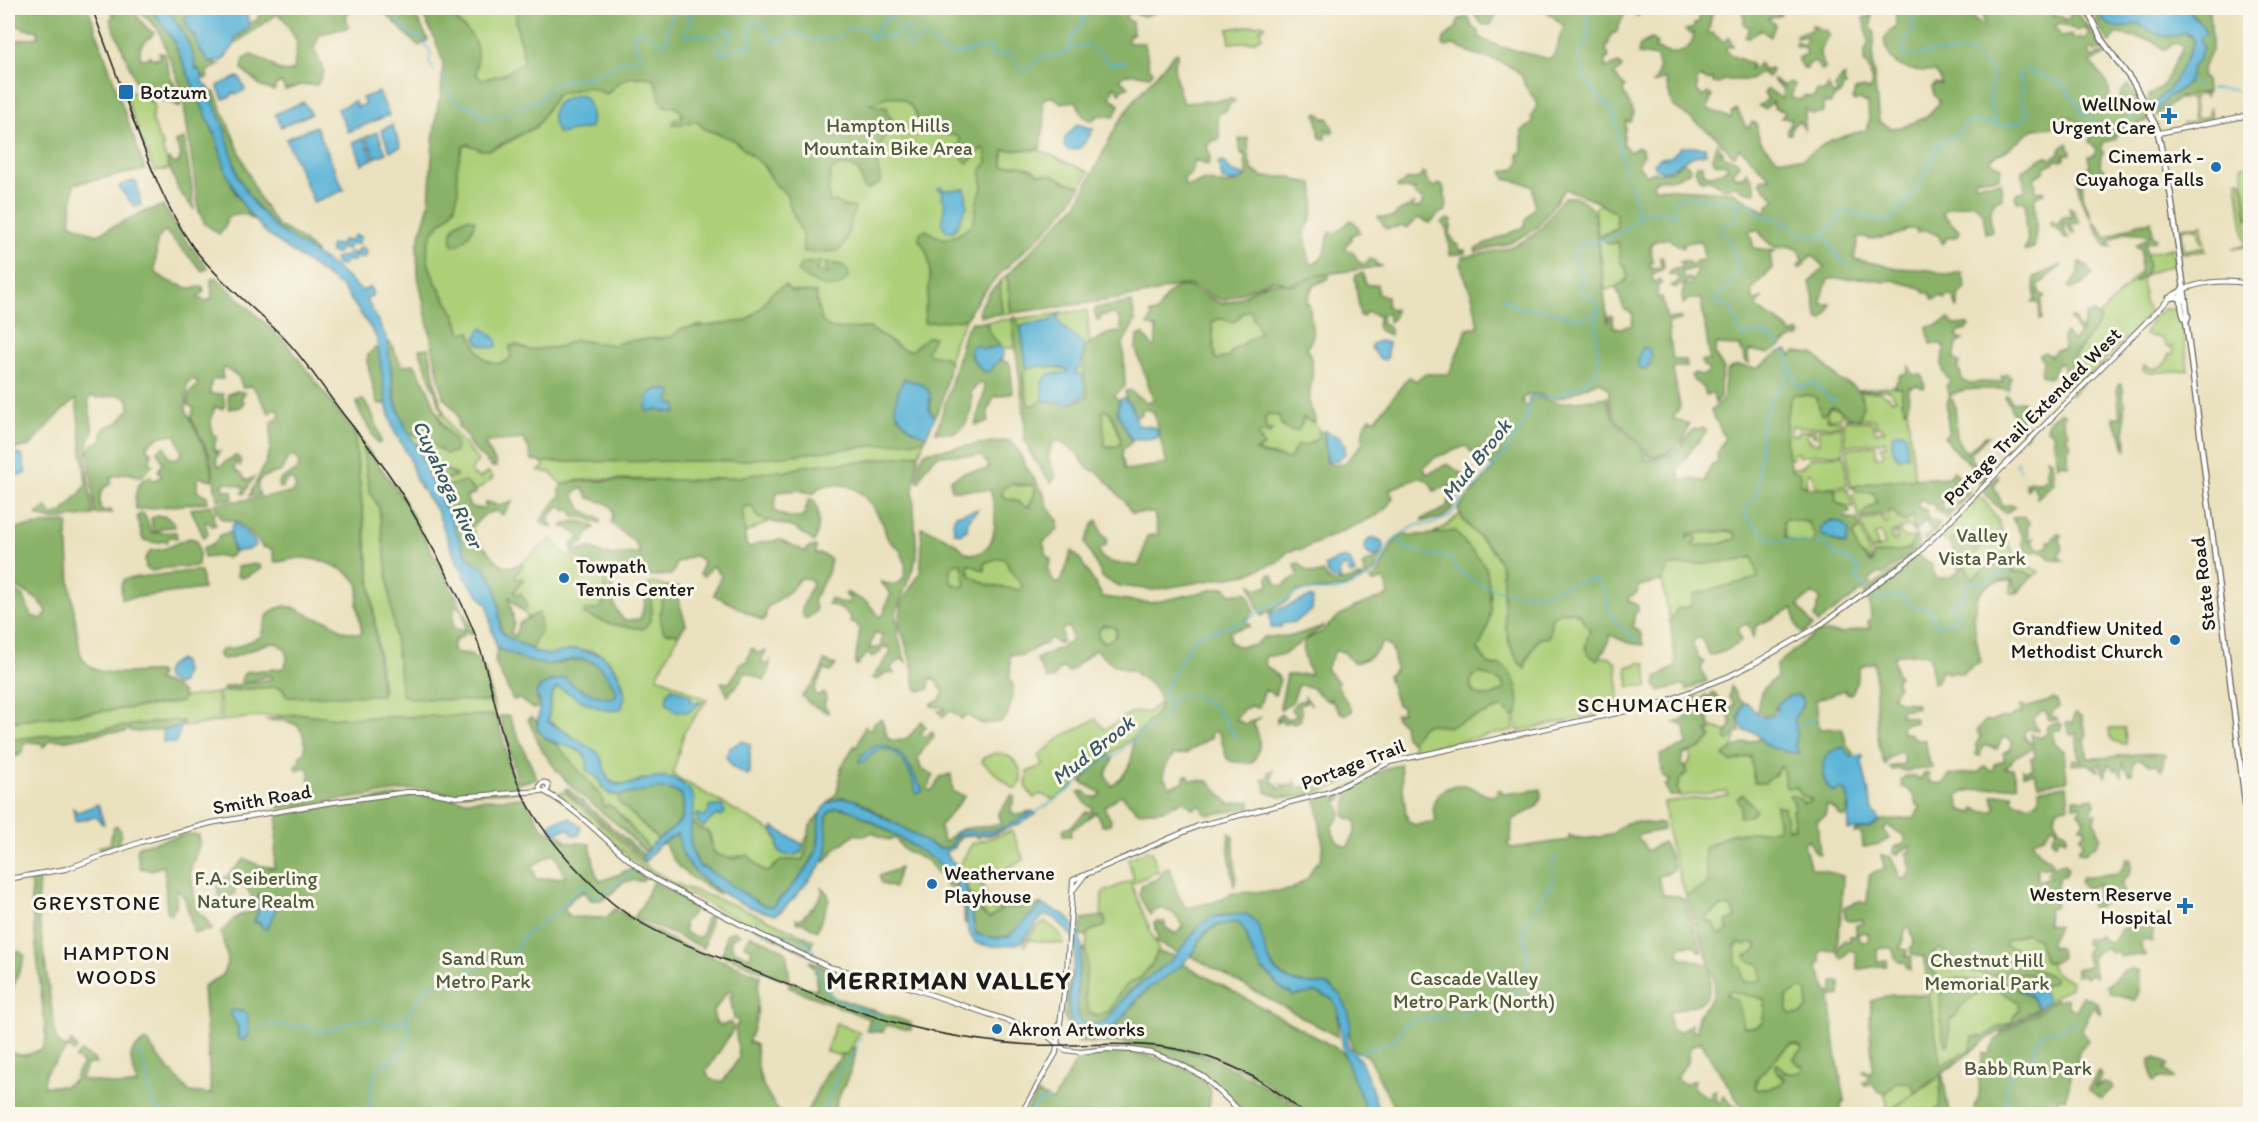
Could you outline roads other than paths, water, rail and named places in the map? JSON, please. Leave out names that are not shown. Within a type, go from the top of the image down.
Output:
[{"type":"main road","name":"State Road","points":[[2086,8],[2102,40],[2130,78],[2159,133],[2170,190],[2182,289],[2188,317],[2186,321]]},
{"type":"main road","points":[[2159,133],[2250,115]]},
{"type":"main road","points":[[2182,289],[2211,283],[2250,284]]},
{"type":"main road","name":"State Road","points":[[2182,289],[2250,840]]},
{"type":"main road","name":"Portage Trail Extended West","points":[[1653,706],[1721,680],[1810,632],[1921,550],[2169,298],[2182,289]]},
{"type":"main road","points":[[2169,298],[2177,297],[2182,300]]},
{"type":"main road","name":"Portage Trail","points":[[1072,893],[1073,880],[1091,871],[1214,821],[1330,792],[1396,760],[1653,706]]},
{"type":"main road","points":[[554,796],[545,782],[540,786],[544,792],[571,807],[647,874],[759,934],[827,966],[907,986],[1044,1033],[1068,1050],[1080,1052],[1108,1049],[1152,1053],[1178,1063],[1204,1077],[1244,1114]]},
{"type":"main road","name":"Smith Road","points":[[528,793],[540,786]]},
{"type":"main road","points":[[544,792],[549,786]]},
{"type":"main road","name":"Smith Road","points":[[8,879],[61,871],[171,833],[264,813],[407,792],[456,796],[544,792]]},
{"type":"main road","points":[[1021,1114],[1056,1053],[1069,942],[1072,893],[1081,879],[1091,871]]},
{"type":"main road","points":[[1044,1033],[1053,1032],[1060,1023]]},
{"type":"main road","points":[[1056,1053],[1068,1050]]},
{"type":"water","points":[[151,8],[166,8],[185,37],[196,70],[199,69],[202,81],[209,88],[225,130],[238,177],[255,205],[276,228],[336,268],[362,291],[371,287],[373,296],[366,298],[387,339],[395,402],[419,451],[431,483],[436,486],[441,502],[449,513],[463,548],[469,558],[485,569],[495,586],[500,629],[505,636],[536,652],[548,655],[576,649],[602,655],[615,669],[621,680],[625,697],[621,709],[599,708],[556,688],[551,697],[548,721],[598,753],[608,780],[611,782],[619,785],[664,777],[674,778],[687,787],[694,799],[690,841],[701,868],[704,867],[760,904],[772,907],[799,879],[811,862],[818,845],[820,814],[827,804],[833,801],[853,799],[938,848],[951,846],[958,832],[998,829],[1033,811],[1036,814],[1017,825],[990,834],[959,835],[954,847],[945,853],[963,873],[976,934],[995,938],[1008,937],[1042,905],[1065,915],[1075,926],[1080,937],[1082,951],[1078,976],[1077,1010],[1079,1018],[1085,1025],[1090,1026],[1106,1021],[1128,993],[1173,959],[1200,925],[1212,917],[1247,914],[1257,924],[1269,960],[1276,971],[1292,981],[1330,986],[1341,998],[1350,1018],[1347,1043],[1364,1068],[1380,1114],[1368,1114],[1344,1055],[1338,1009],[1331,998],[1316,992],[1292,996],[1291,993],[1282,989],[1262,970],[1249,946],[1247,934],[1239,923],[1219,924],[1205,933],[1185,962],[1143,993],[1112,1028],[1100,1033],[1083,1033],[1074,1026],[1070,1013],[1069,998],[1075,950],[1074,940],[1058,921],[1052,917],[1043,916],[1022,942],[1016,944],[993,946],[976,943],[968,931],[963,900],[951,875],[917,849],[851,811],[838,808],[827,815],[825,858],[802,889],[775,915],[750,907],[711,886],[691,867],[683,854],[677,834],[658,846],[645,862],[641,859],[655,842],[680,822],[684,811],[681,794],[657,789],[621,795],[611,794],[604,789],[599,779],[587,771],[587,762],[581,752],[547,739],[537,728],[540,703],[536,693],[545,684],[565,678],[580,689],[607,698],[613,698],[617,694],[616,690],[603,670],[592,662],[578,659],[540,664],[497,648],[488,606],[464,577],[437,511],[416,480],[409,457],[393,429],[388,412],[376,336],[343,288],[267,234],[245,208],[227,175],[216,138],[173,40]]},
{"type":"water","points":[[212,8],[246,8],[249,27],[234,39],[236,43],[222,61],[209,62],[199,49],[195,36],[189,31],[185,19],[187,15]]},
{"type":"water","points":[[2097,8],[2172,8],[2176,11],[2180,8],[2187,8],[2205,30],[2206,34],[2200,39],[2203,47],[2198,61],[2192,67],[2188,83],[2168,96],[2153,112],[2150,106],[2172,85],[2182,68],[2194,41],[2192,36],[2183,32],[2166,37],[2137,23],[2124,27],[2113,26],[2103,20]]},
{"type":"water","points":[[237,77],[240,78],[245,90],[223,99],[219,85]]},
{"type":"water","points":[[379,92],[389,115],[348,132],[338,109],[354,101],[357,107],[365,104],[362,98]]},
{"type":"water","points":[[580,95],[585,97],[590,108],[592,116],[590,128],[558,134],[553,118],[555,107],[564,99]]},
{"type":"water","points":[[304,102],[311,114],[281,127],[275,114]]},
{"type":"water","points":[[1077,124],[1093,129],[1080,147],[1067,150],[1064,146],[1065,138]]},
{"type":"water","points":[[392,125],[401,147],[390,151],[381,130]]},
{"type":"water","points":[[316,126],[344,190],[314,203],[286,139]]},
{"type":"water","points":[[377,132],[386,153],[375,158],[366,137]]},
{"type":"water","points":[[364,138],[373,159],[362,164],[353,142]]},
{"type":"water","points":[[1681,147],[1705,147],[1706,154],[1691,157],[1670,170],[1655,168],[1654,162],[1660,158],[1671,157]]},
{"type":"water","points":[[1223,162],[1231,171],[1244,175],[1243,179],[1236,182],[1223,181],[1218,163]]},
{"type":"water","points":[[133,181],[137,183],[141,205],[134,206],[119,188],[120,185]]},
{"type":"water","points":[[941,187],[945,190],[965,189],[967,206],[954,231],[947,232],[942,223],[945,201],[942,199],[943,192],[938,189]]},
{"type":"water","points":[[355,235],[360,237],[359,244],[351,244],[346,250],[341,248],[336,254],[331,252],[332,244],[340,245],[342,240],[350,241]]},
{"type":"water","points":[[360,247],[366,250],[365,257],[356,256],[354,261],[346,261],[343,266],[336,265],[335,259],[345,257],[350,252],[355,254]]},
{"type":"water","points":[[1062,312],[1058,317],[1059,322],[1083,343],[1084,353],[1080,368],[1075,373],[1083,375],[1085,395],[1070,404],[1043,400],[1042,383],[1049,374],[1068,371],[1043,366],[1027,368],[1021,329],[1023,325],[1050,321]]},
{"type":"water","points":[[483,328],[496,339],[497,346],[493,348],[479,344],[476,339],[478,332]]},
{"type":"water","points":[[1379,341],[1388,343],[1388,356],[1385,360],[1380,359],[1371,348],[1372,344]]},
{"type":"water","points":[[977,345],[983,349],[1001,346],[1003,348],[1003,356],[989,371],[984,372],[974,361],[970,352],[971,347]]},
{"type":"water","points":[[1642,348],[1648,348],[1651,356],[1649,366],[1643,369],[1639,367],[1638,359]]},
{"type":"water","points":[[904,379],[923,385],[930,393],[929,410],[935,417],[926,436],[908,426],[900,418],[895,408],[898,392]]},
{"type":"water","points":[[660,389],[671,391],[672,395],[668,400],[671,404],[677,405],[676,413],[659,410],[646,411],[647,398],[653,391]]},
{"type":"water","points":[[1123,398],[1131,404],[1138,425],[1158,430],[1158,436],[1155,439],[1131,439],[1117,412],[1120,399]]},
{"type":"water","points":[[1324,430],[1340,438],[1345,444],[1345,454],[1338,460],[1327,462]]},
{"type":"water","points":[[1901,432],[1906,434],[1908,456],[1898,458],[1892,447],[1892,437],[1893,434]]},
{"type":"water","points":[[15,453],[22,455],[26,473],[10,474],[8,458]]},
{"type":"water","points":[[978,509],[968,521],[967,530],[960,534],[954,532],[953,521],[956,515]]},
{"type":"water","points":[[1830,521],[1841,523],[1849,531],[1845,545],[1821,535],[1821,527]]},
{"type":"water","points":[[235,522],[255,541],[256,545],[248,550],[234,552],[231,533]]},
{"type":"water","points":[[1374,538],[1380,541],[1383,547],[1380,553],[1374,556],[1368,553],[1365,547],[1368,541]]},
{"type":"water","points":[[1346,558],[1350,560],[1355,573],[1350,574],[1344,566],[1339,572],[1341,580],[1333,579],[1325,566]]},
{"type":"water","points":[[1310,597],[1313,599],[1312,610],[1295,622],[1281,624],[1281,628],[1271,628],[1270,613]]},
{"type":"water","points":[[178,660],[183,662],[185,671],[182,683],[177,685],[167,680],[165,674],[168,666]]},
{"type":"water","points":[[672,688],[691,696],[691,702],[702,702],[689,712],[676,712],[666,702],[668,692]]},
{"type":"water","points":[[1797,695],[1804,703],[1794,719],[1797,733],[1795,746],[1800,753],[1771,747],[1754,732],[1745,731],[1741,725],[1743,704],[1749,704],[1760,716],[1766,718],[1776,714],[1777,705],[1789,696]]},
{"type":"water","points":[[181,727],[176,743],[163,742],[163,730]]},
{"type":"water","points":[[742,741],[750,744],[750,773],[747,775],[733,768],[726,757],[729,748]]},
{"type":"water","points":[[875,746],[890,747],[896,750],[909,766],[923,791],[916,794],[910,773],[904,763],[890,750],[881,749],[864,762],[859,762],[861,756]]},
{"type":"water","points":[[1843,747],[1851,757],[1863,756],[1862,763],[1873,811],[1878,819],[1878,823],[1869,828],[1848,830],[1847,792],[1842,789],[1833,792],[1824,779],[1824,761],[1833,751]]},
{"type":"water","points":[[98,804],[104,824],[97,817],[75,821],[73,808],[78,812]]},
{"type":"water","points":[[709,806],[722,806],[725,812],[723,815],[715,816],[703,827],[696,816],[699,814],[704,817],[709,811]]},
{"type":"water","points":[[570,818],[581,826],[580,835],[573,835],[568,828],[557,833],[549,825],[552,822]]},
{"type":"water","points":[[773,827],[804,845],[801,853],[782,854],[778,848],[778,839]]},
{"type":"water","points":[[259,894],[269,897],[276,909],[267,929],[264,929],[259,922],[254,922],[258,913]]},
{"type":"water","points":[[2023,981],[2038,987],[2048,1001],[2038,1008],[2029,994],[2019,990],[2019,984]]},
{"type":"water","points":[[232,1010],[247,1013],[249,1035],[243,1040],[238,1039],[238,1028],[230,1013]]},
{"type":"waterway","points":[[395,8],[397,20],[402,27],[412,35],[426,41],[425,44],[431,53],[429,63],[434,71]]},
{"type":"waterway","points":[[871,39],[885,19],[910,8]]},
{"type":"waterway","points":[[441,77],[450,94],[463,105],[476,109],[482,118],[505,115],[517,107],[540,100],[549,88],[567,79],[577,81],[580,76],[589,78],[623,61],[640,59],[642,55],[638,52],[633,33],[642,30],[657,41],[666,43],[672,12],[677,9],[692,16],[693,21],[684,32],[686,36],[700,34],[715,37],[727,29],[732,30],[732,38],[719,48],[720,55],[742,45],[750,49],[752,38],[749,25],[755,21],[766,26],[772,41],[782,40],[793,33],[812,40],[827,39],[855,27],[866,29],[871,39],[882,36],[893,38],[899,29],[905,27],[909,30],[906,42],[908,46],[913,45],[923,36],[940,50],[953,54],[992,47],[991,55],[998,56],[1011,52],[1020,69],[1027,70],[1042,57],[1063,54],[1071,44],[1073,33],[1084,20],[1082,13],[1074,8]]},
{"type":"waterway","points":[[1582,8],[1589,25],[1588,37],[1579,53],[1584,80],[1609,107],[1616,119],[1620,152],[1627,174]]},
{"type":"waterway","points":[[1911,8],[1914,31],[1905,42],[1903,48],[1905,57],[1942,51],[1947,54],[1962,51],[1973,54],[1993,74],[1990,105],[1995,118],[1994,125]]},
{"type":"waterway","points":[[1065,54],[1075,47],[1087,45],[1102,55],[1109,64],[1126,62]]},
{"type":"waterway","name":"Mud Brook","points":[[1034,814],[1072,788],[1103,761],[1116,755],[1141,731],[1159,721],[1169,710],[1164,699],[1165,689],[1191,643],[1200,634],[1244,622],[1266,608],[1302,591],[1335,591],[1370,577],[1380,567],[1394,539],[1416,525],[1432,524],[1449,517],[1466,494],[1479,484],[1504,454],[1525,422],[1531,396],[1553,398],[1594,376],[1599,364],[1596,325],[1599,308],[1579,287],[1585,279],[1573,257],[1580,245],[1613,237],[1648,211],[1652,213],[1660,211],[1674,216],[1676,215],[1674,207],[1676,201],[1687,197],[1754,205],[1755,211],[1781,219],[1783,225],[1789,224],[1803,234],[1819,237],[1833,226],[1842,213],[1848,211],[1885,222],[1892,219],[1917,189],[1932,162],[1939,143],[1957,134],[1966,123],[1973,121],[2008,125],[2022,121],[2028,111],[2021,100],[2023,84],[2017,76],[2027,69],[2065,86],[2085,116],[2102,128],[2114,129],[2126,124],[2133,116],[2145,110]]},
{"type":"waterway","points":[[2189,80],[2198,86]]},
{"type":"waterway","points":[[2211,89],[2237,90]]},
{"type":"waterway","points":[[1630,182],[1636,200],[1636,219]]},
{"type":"waterway","points":[[1734,202],[1738,208],[1736,220],[1722,224],[1721,230],[1730,243],[1738,268],[1732,282],[1715,300],[1718,305],[1730,306],[1742,337],[1758,332],[1771,338],[1780,346]]},
{"type":"waterway","points":[[1824,234],[1837,256],[1849,266]]},
{"type":"waterway","points":[[1502,298],[1519,308],[1550,310],[1571,318],[1589,317],[1598,311]]},
{"type":"waterway","points":[[1784,350],[1791,364],[1782,387],[1773,394],[1762,422],[1758,487],[1754,500],[1744,511],[1748,519],[1774,541],[1789,539],[1802,543],[1826,543],[1835,556],[1847,559],[1855,568],[1859,568],[1860,571],[1855,578],[1869,590],[1885,599],[1900,596],[1912,607],[1923,607],[1932,611],[1935,625],[1944,624],[1949,620],[1955,624],[1957,614],[1952,604],[1964,597],[1969,582],[1986,583],[1989,579],[2008,572]]},
{"type":"waterway","points":[[1791,369],[1794,372],[1794,380],[1801,388],[1814,383],[1830,399],[1835,400]]},
{"type":"waterway","points":[[2016,462],[2020,470]]},
{"type":"waterway","points":[[1396,537],[1404,547],[1421,552]]},
{"type":"waterway","points":[[1425,554],[1448,557],[1466,576],[1485,586],[1505,592],[1535,594],[1585,580],[1596,581],[1604,592],[1613,618],[1637,640]]},
{"type":"waterway","points":[[1168,707],[1173,698],[1189,695]]},
{"type":"waterway","points":[[1193,695],[1212,705],[1237,739]]},
{"type":"waterway","points":[[1794,727],[1816,719]]},
{"type":"waterway","points":[[1351,1052],[1361,1053],[1395,1040],[1405,1025],[1416,1020],[1457,1016],[1517,992],[1527,983],[1525,971],[1528,958],[1523,933],[1526,924],[1553,881],[1551,866],[1556,856]]},
{"type":"waterway","points":[[363,1114],[371,1099],[376,1071],[382,1064],[395,1058],[402,1050],[409,1033],[406,1017],[425,988],[430,985],[452,982],[485,962],[497,961],[514,952],[523,937],[556,913],[582,885],[586,885],[590,895],[596,897],[635,871]]},
{"type":"waterway","points":[[757,919],[755,924],[761,929],[774,934],[786,935],[793,943],[807,943],[819,957]]},
{"type":"waterway","points":[[817,967],[820,979],[832,995],[848,1005],[881,1017]]},
{"type":"waterway","points":[[2005,1114],[2007,1086],[2011,1076],[2035,1054],[2035,1045],[2045,1032],[2059,1031],[2072,1025],[2074,1019]]},
{"type":"waterway","points":[[262,1026],[280,1024],[294,1027],[304,1026],[318,1032],[356,1020],[378,1020]]},
{"type":"waterway","points":[[380,1021],[387,1026],[392,1026],[394,1021],[399,1024],[407,1020]]},
{"type":"waterway","points":[[869,1030],[879,1024]]},
{"type":"waterway","points":[[824,1114],[840,1069],[847,1064],[861,1037]]},
{"type":"waterway","points":[[135,1053],[143,1056],[154,1106],[167,1114]]},
{"type":"waterway","points":[[1029,1114],[1040,1101],[1046,1103],[1047,1097]]},
{"type":"railway","points":[[92,8],[158,184],[183,232],[203,259],[298,354],[376,456],[399,490],[453,585],[469,619],[482,655],[511,766],[525,799],[553,842],[599,891],[632,918],[670,938],[867,1014],[929,1031],[991,1041],[1034,1045],[1142,1045],[1187,1051],[1208,1057],[1250,1075],[1269,1086],[1304,1114]]},
{"type":"place","name":"Botzum","points":[[126,92]]},
{"type":"place","name":"WellNow Urgent Care","points":[[2169,116]]},
{"type":"place","name":"Cinemark - Cuyahoga Falls","points":[[2216,167]]},
{"type":"place","name":"Towpath Tennis Center","points":[[564,578]]},
{"type":"place","name":"Grandfiew United Methodist Church","points":[[2175,640]]},
{"type":"place","name":"Weathervane Playhouse","points":[[932,884]]},
{"type":"place","name":"Western Reserve Hospital","points":[[2185,906]]},
{"type":"place","name":"Akron Artworks","points":[[997,1029]]},
{"type":"district","name":"SCHUMACHER","points":[[1653,705]]},
{"type":"district","name":"GREYSTONE","points":[[97,903]]},
{"type":"district","name":"HAMPTON WOODS","points":[[117,965]]},
{"type":"district","name":"MERRIMAN VALLEY","points":[[949,980]]},
{"type":"park label","name":"Hampton Hills Mountain Bike Area","points":[[888,136]]},
{"type":"park label","name":"Valley Vista Park","points":[[1982,546]]},
{"type":"park label","name":"F.A. Seiberling Nature Realm","points":[[256,890]]},
{"type":"park label","name":"Sand Run Metro Park","points":[[483,970]]},
{"type":"park label","name":"Chestnut Hill Memorial Park","points":[[1987,972]]},
{"type":"park label","name":"Cascade Valley Metro Park (North)","points":[[1474,990]]},
{"type":"park label","name":"Babb Run Park","points":[[2028,1068]]},
{"type":"water label","name":"Cuyahoga River","points":[[448,484]]}]
